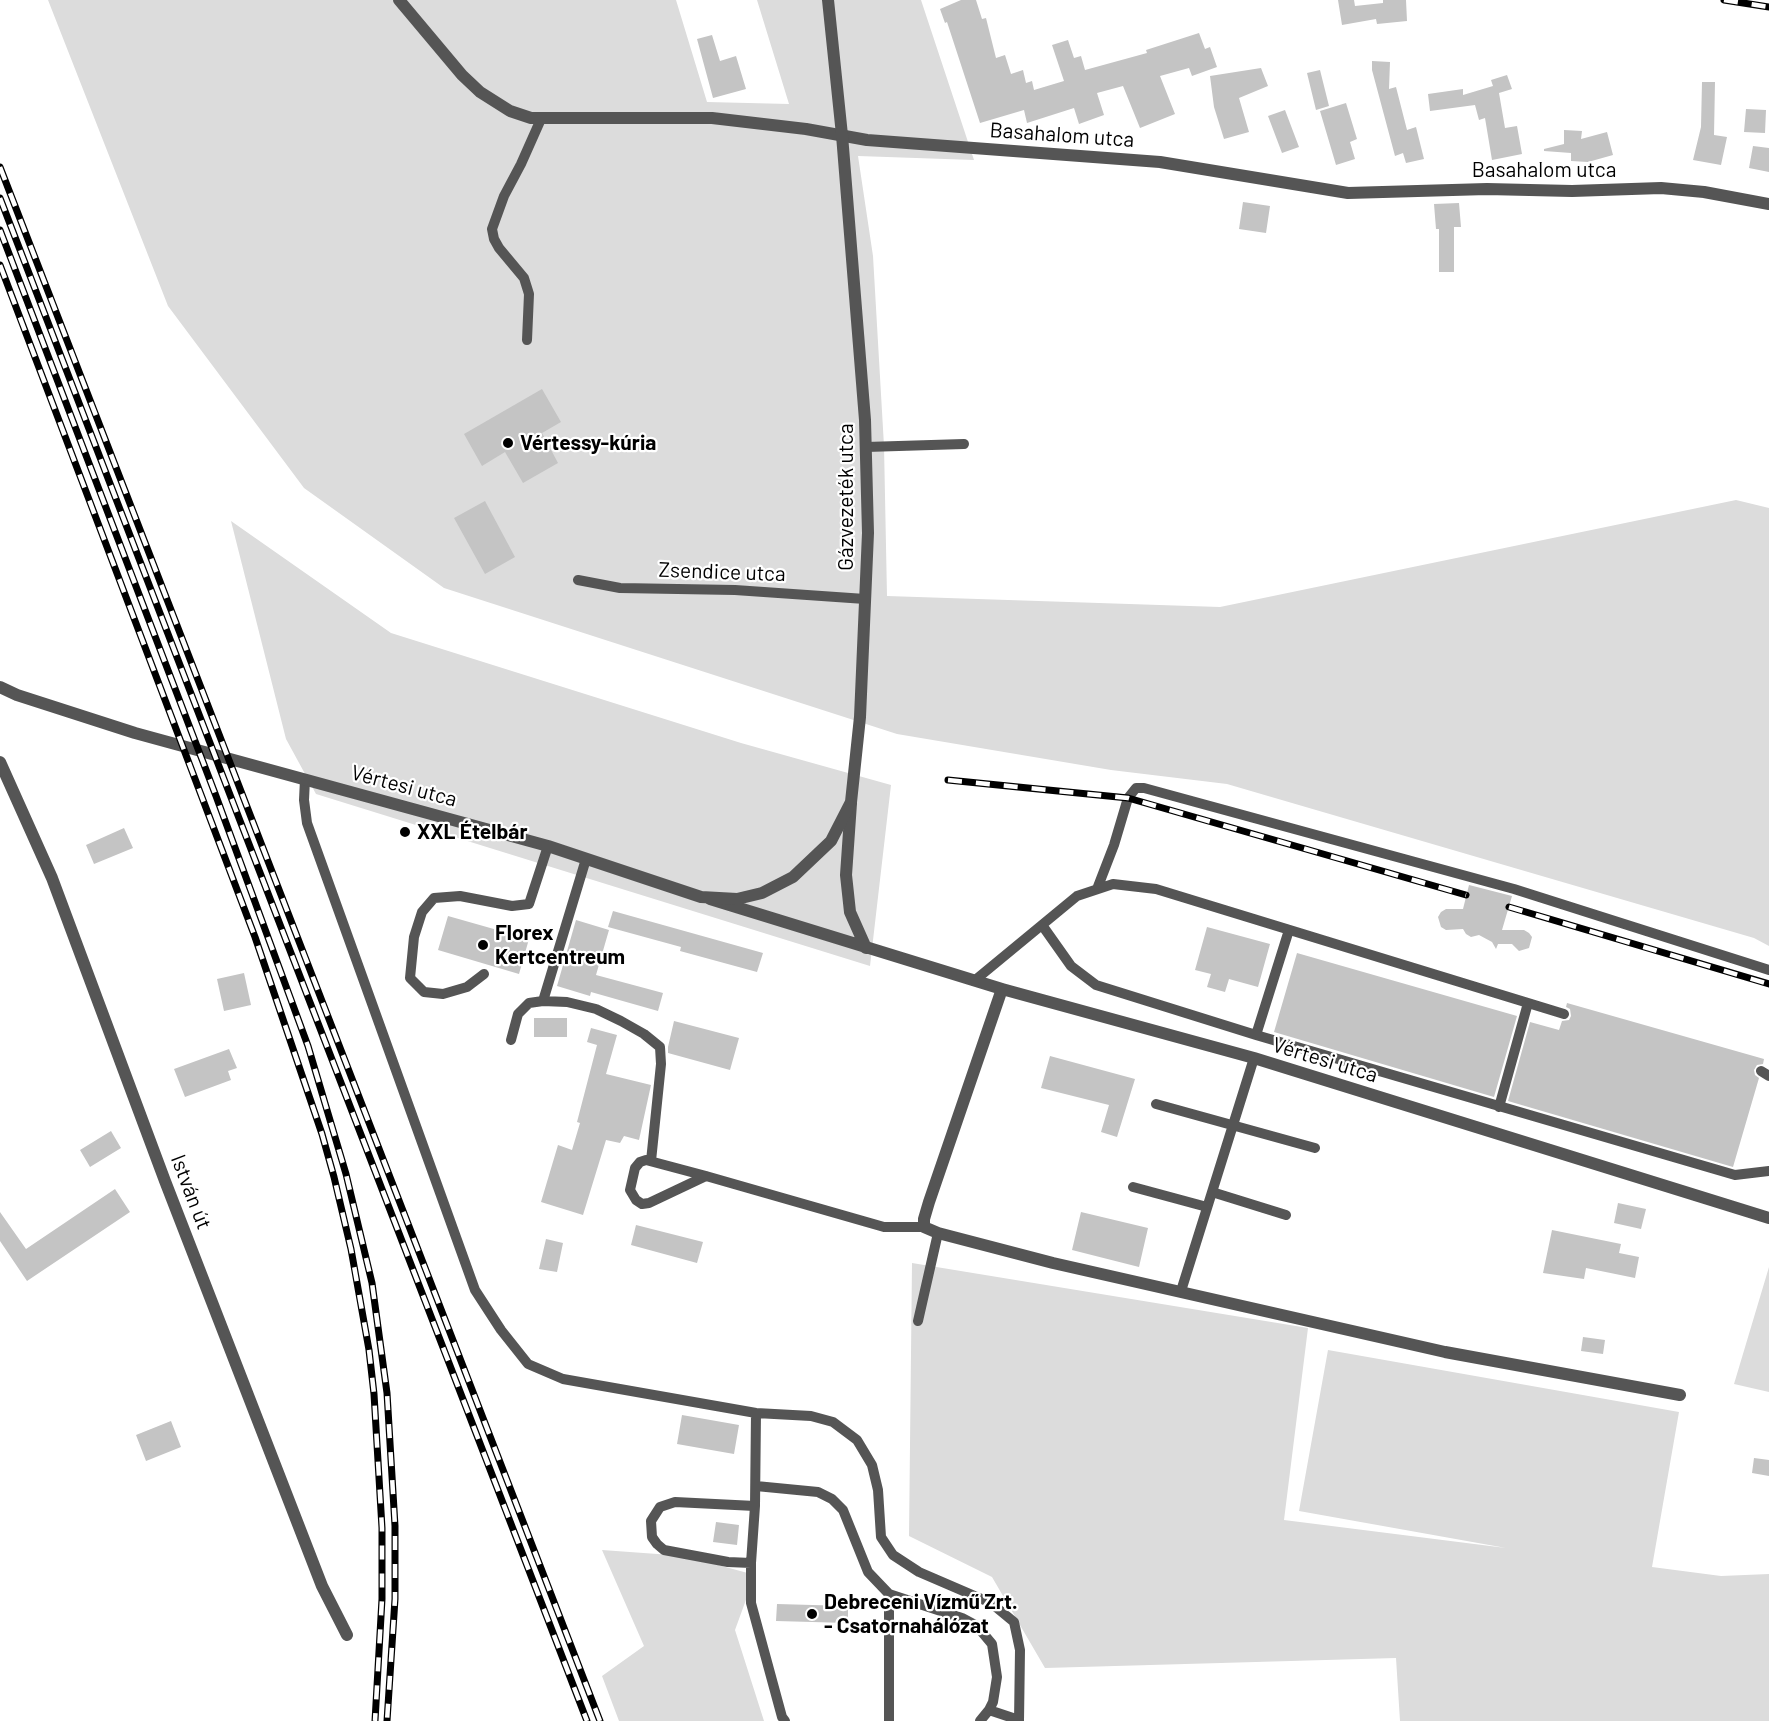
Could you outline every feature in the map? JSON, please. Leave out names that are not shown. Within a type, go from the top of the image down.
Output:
[{"type":"street","name":"Basahalom utca","points":[[399,0],[462,75],[480,92],[510,111],[541,119],[712,118],[806,129],[867,140],[1160,162],[1348,193],[1661,188],[1704,192],[1769,204]]},
{"type":"street","name":"Gázvezeték utca","points":[[701,897],[737,899],[762,893],[793,877],[831,841],[851,802],[860,717],[868,533],[866,447],[842,135],[828,0]]},
{"type":"street","name":"Vértesi utca","points":[[0,687],[17,695],[135,733],[548,846],[701,897],[974,981],[1254,1058],[1769,1218]]},
{"type":"street","name":"István út","points":[[0,762],[52,878],[165,1181],[322,1586],[347,1635]]},
{"type":"street","points":[[851,802],[846,875],[850,912],[866,948]]},
{"type":"street","points":[[1002,989],[929,1202],[924,1227],[938,1233],[1053,1263],[1445,1352],[1680,1395]]},
{"type":"lane","points":[[527,339],[529,294],[524,278],[499,248],[492,229],[504,196],[541,119]]},
{"type":"lane","points":[[866,447],[964,444]]},
{"type":"lane","name":"Zsendice utca","points":[[578,580],[620,588],[735,590],[865,599]]},
{"type":"lane","points":[[305,779],[304,812],[310,834],[475,1290],[501,1330],[528,1364],[563,1379],[756,1413],[811,1416],[833,1422],[856,1440],[872,1465],[878,1490],[881,1537],[893,1555],[919,1572],[991,1603],[1014,1622],[1020,1650],[1019,1721],[989,1710]]},
{"type":"lane","points":[[1097,890],[1128,798],[1136,788],[1144,788],[1514,889],[1769,970]]},
{"type":"lane","points":[[484,974],[467,987],[443,994],[424,992],[410,978],[414,938],[422,912],[434,898],[460,896],[512,906],[529,904],[548,846]]},
{"type":"lane","points":[[543,1001],[586,859]]},
{"type":"lane","points":[[974,981],[1077,896],[1113,885],[1156,889],[1564,1014]]},
{"type":"lane","points":[[1042,926],[1071,966],[1096,985],[1256,1035],[1735,1175],[1769,1171]]},
{"type":"lane","points":[[1256,1035],[1289,930]]},
{"type":"lane","points":[[511,1040],[518,1014],[529,1003],[567,1002],[596,1009],[621,1020],[660,1047],[661,1064],[651,1161]]},
{"type":"lane","points":[[1499,1107],[1528,1003]]},
{"type":"lane","points":[[1181,1291],[1254,1058]]},
{"type":"lane","points":[[1156,1104],[1315,1148]]},
{"type":"lane","points":[[706,1176],[649,1203],[642,1204],[636,1200],[630,1190],[635,1168],[640,1162],[646,1160],[706,1176],[884,1227],[924,1227]]},
{"type":"lane","points":[[1133,1187],[1207,1207]]},
{"type":"lane","points":[[1212,1192],[1286,1215]]},
{"type":"lane","points":[[918,1321],[938,1233]]},
{"type":"lane","points":[[756,1413],[756,1486],[751,1603],[784,1721]]},
{"type":"lane","points":[[756,1486],[818,1492],[832,1499],[843,1510],[868,1572],[890,1594],[962,1618],[977,1626],[992,1644],[997,1677],[993,1702],[980,1721]]},
{"type":"lane","points":[[752,1563],[728,1562],[664,1550],[652,1537],[651,1521],[660,1507],[675,1502],[755,1506]]},
{"type":"lane","points":[[890,1594],[890,1721]]},
{"type":"shaded area","points":[[48,0],[676,0],[707,102],[789,104],[757,0],[921,0],[974,160],[858,156],[873,256],[884,446],[887,596],[1220,607],[1736,500],[1769,508],[1769,946],[1754,938],[1227,784],[1111,770],[897,734],[444,588],[304,488],[168,306]]},
{"type":"shaded area","points":[[231,521],[391,633],[741,743],[891,785],[870,966],[316,794],[286,739]]},
{"type":"shaded area","points":[[912,1263],[1308,1328],[1284,1520],[1506,1548],[1299,1511],[1328,1350],[1679,1412],[1652,1567],[1721,1576],[1769,1574],[1769,1721],[1400,1721],[1396,1658],[1045,1668],[992,1577],[909,1536]]},
{"type":"shaded area","points":[[1769,1267],[1769,1392],[1734,1384]]},
{"type":"shaded area","points":[[602,1550],[685,1556],[755,1575],[735,1630],[764,1721],[619,1721],[602,1676],[644,1646]]},
{"type":"building","points":[[961,0],[976,0],[982,19],[986,18],[996,58],[1005,55],[1011,74],[1023,70],[1026,83],[1032,81],[1034,90],[1064,81],[1052,45],[1068,40],[1074,58],[1081,56],[1085,70],[1147,53],[1146,50],[1199,33],[1205,49],[1210,47],[1217,67],[1192,76],[1189,68],[1160,76],[1175,114],[1140,128],[1123,86],[1097,93],[1104,115],[1079,124],[1074,108],[1027,123],[1024,110],[980,123],[947,22],[945,23],[940,9]]},
{"type":"building","points":[[1338,0],[1354,0],[1355,6],[1383,3],[1383,0],[1406,0],[1407,21],[1377,24],[1376,19],[1342,25]]},
{"type":"building","points":[[712,35],[720,61],[736,56],[746,89],[713,98],[697,39]]},
{"type":"building","points":[[1372,61],[1390,62],[1389,89],[1396,87],[1407,130],[1416,127],[1424,159],[1406,163],[1403,153],[1395,156],[1372,70]]},
{"type":"building","points":[[1261,68],[1268,86],[1239,98],[1249,132],[1224,139],[1214,107],[1210,76]]},
{"type":"building","points":[[1320,70],[1329,106],[1316,110],[1307,73]]},
{"type":"building","points":[[1507,75],[1512,89],[1499,93],[1505,128],[1517,126],[1522,154],[1492,160],[1485,118],[1479,120],[1475,105],[1430,111],[1428,94],[1463,89],[1463,95],[1493,86],[1491,80]]},
{"type":"building","points":[[1702,82],[1715,82],[1714,135],[1727,137],[1721,165],[1693,160],[1701,127]]},
{"type":"building","points":[[1346,103],[1357,139],[1350,142],[1355,159],[1336,165],[1320,111]]},
{"type":"building","points":[[1746,109],[1766,110],[1765,133],[1744,132]]},
{"type":"building","points":[[1285,110],[1299,147],[1282,153],[1268,116]]},
{"type":"building","points":[[1564,130],[1582,131],[1581,139],[1607,132],[1613,155],[1588,162],[1571,161],[1571,153],[1544,151],[1544,149],[1564,144]]},
{"type":"building","points":[[1753,146],[1769,148],[1769,172],[1749,168]]},
{"type":"building","points":[[1243,202],[1270,206],[1266,233],[1239,229]]},
{"type":"building","points":[[1459,203],[1461,227],[1454,227],[1454,272],[1439,272],[1439,229],[1436,229],[1434,204]]},
{"type":"building","name":"Vértessy-kúria","points":[[542,389],[561,422],[542,433],[558,463],[523,483],[505,452],[482,466],[464,434]]},
{"type":"building","points":[[485,501],[515,557],[485,574],[454,518]]},
{"type":"building","points":[[124,828],[133,848],[94,864],[86,845]]},
{"type":"building","points":[[1469,885],[1512,896],[1502,930],[1524,930],[1529,933],[1532,937],[1529,948],[1519,951],[1512,944],[1498,944],[1496,949],[1492,942],[1479,935],[1471,937],[1463,929],[1446,930],[1441,927],[1438,917],[1441,912],[1446,909],[1463,909]]},
{"type":"building","points":[[613,911],[763,953],[757,972],[680,951],[681,947],[608,927]]},
{"type":"building","name":"Florex Kertcentreum","points":[[448,916],[529,939],[519,974],[438,950]]},
{"type":"building","points":[[576,920],[609,930],[596,975],[663,993],[658,1011],[591,992],[590,996],[557,986]]},
{"type":"building","points":[[1207,927],[1270,944],[1258,987],[1229,979],[1225,992],[1207,987],[1211,974],[1195,970]]},
{"type":"building","points":[[1297,953],[1517,1016],[1494,1097],[1274,1032]]},
{"type":"building","points":[[244,973],[251,1005],[224,1011],[217,979]]},
{"type":"building","points":[[1567,1003],[1764,1059],[1763,1064],[1757,1065],[1754,1070],[1755,1075],[1759,1078],[1733,1167],[1508,1101],[1530,1022],[1559,1030],[1562,1021],[1569,1020],[1571,1016],[1570,1009],[1566,1007]]},
{"type":"building","points":[[534,1018],[567,1018],[567,1037],[534,1037]]},
{"type":"building","points":[[674,1021],[739,1038],[730,1070],[668,1053]]},
{"type":"building","points":[[591,1028],[617,1035],[606,1074],[651,1085],[639,1140],[624,1136],[620,1143],[606,1140],[583,1215],[541,1202],[558,1145],[572,1150],[580,1123],[577,1122],[597,1045],[587,1042]]},
{"type":"building","points":[[229,1049],[237,1068],[228,1071],[231,1080],[185,1097],[174,1069]]},
{"type":"building","points":[[1050,1056],[1135,1079],[1117,1137],[1101,1132],[1109,1105],[1041,1088]]},
{"type":"building","points":[[111,1131],[121,1148],[90,1167],[80,1150]]},
{"type":"building","points":[[115,1189],[130,1212],[27,1281],[0,1241],[0,1212],[26,1249]]},
{"type":"building","points":[[1618,1203],[1646,1209],[1641,1229],[1614,1223]]},
{"type":"building","points":[[1081,1212],[1148,1228],[1139,1267],[1072,1250]]},
{"type":"building","points":[[636,1225],[703,1242],[697,1263],[631,1245]]},
{"type":"building","points":[[1552,1230],[1621,1244],[1619,1253],[1639,1257],[1635,1278],[1586,1268],[1584,1279],[1543,1273]]},
{"type":"building","points":[[546,1239],[563,1243],[557,1272],[539,1269]]},
{"type":"building","points":[[1583,1337],[1605,1340],[1603,1354],[1581,1351]]},
{"type":"building","points":[[682,1415],[739,1425],[734,1454],[677,1444]]},
{"type":"building","points":[[171,1421],[181,1447],[146,1461],[136,1435]]},
{"type":"building","points":[[1754,1458],[1769,1460],[1769,1476],[1752,1473]]},
{"type":"building","points":[[716,1522],[739,1525],[737,1545],[713,1542]]},
{"type":"building","name":"Debreceni Vízmű Zrt. - Csatornahálózat","points":[[777,1604],[848,1606],[848,1623],[776,1621]]},
{"type":"railway","points":[[1724,0],[1769,7]]},
{"type":"railway","points":[[0,167],[600,1721]]},
{"type":"railway","points":[[0,198],[587,1721]]},
{"type":"railway","points":[[0,230],[216,796],[308,1046],[346,1174],[372,1283],[387,1393],[395,1526],[395,1599],[387,1721]]},
{"type":"railway","points":[[0,265],[255,937],[322,1134],[334,1177],[351,1249],[369,1350],[374,1394],[382,1528],[382,1599],[375,1721]]},
{"type":"railway","points":[[948,780],[1128,798],[1466,895]]},
{"type":"railway","points":[[1509,907],[1769,984]]},
{"type":"place","name":"Vértessy-kúria","points":[[508,443]]},
{"type":"place","name":"XXL Ételbár","points":[[405,832]]},
{"type":"place","name":"Florex Kertcentreum","points":[[483,945]]},
{"type":"place","name":"Debreceni Vízmű Zrt. - Csatornahálózat","points":[[812,1614]]}]
